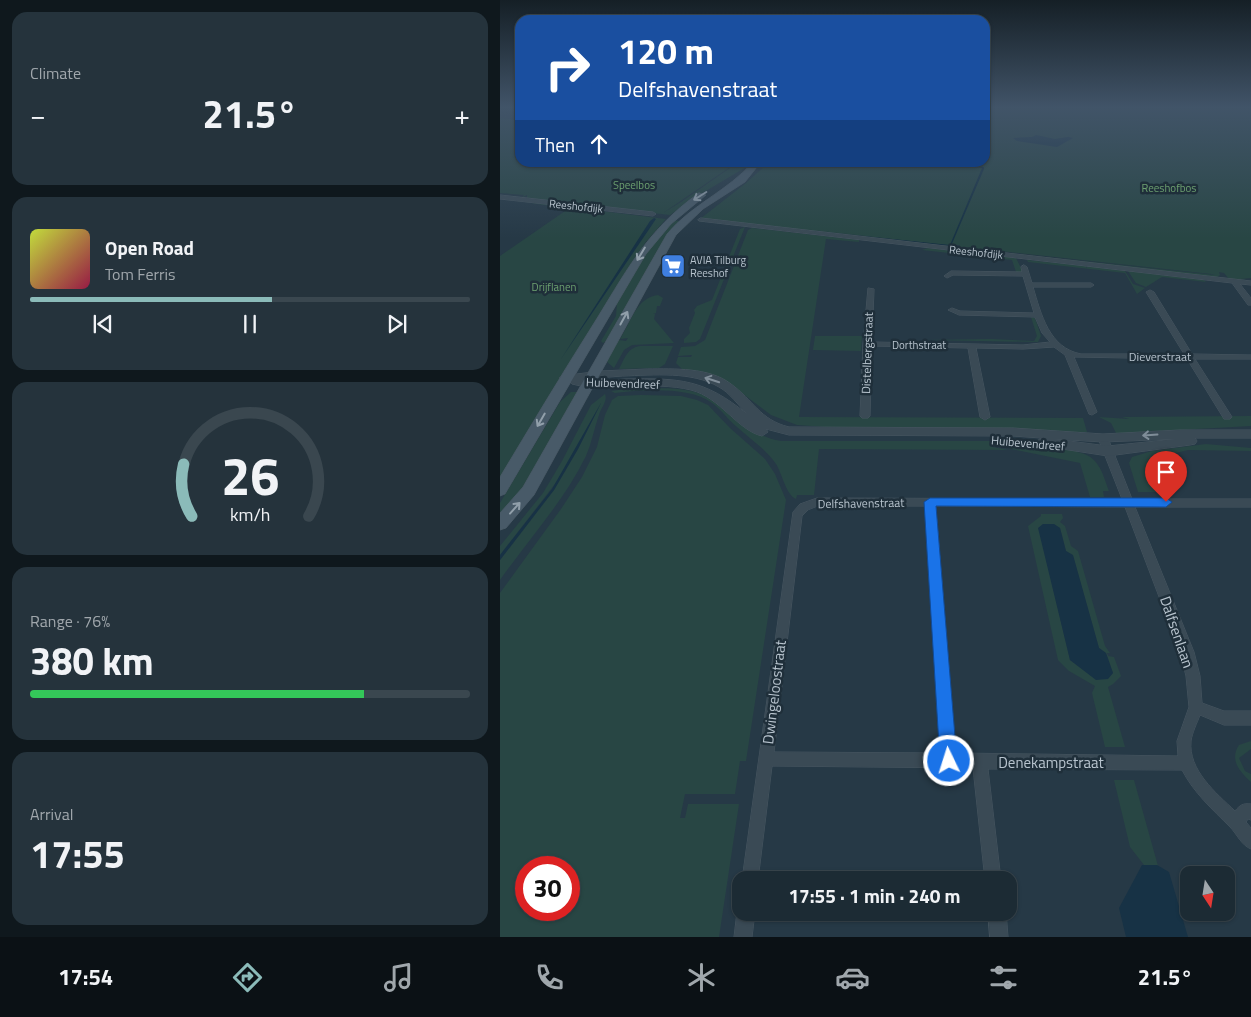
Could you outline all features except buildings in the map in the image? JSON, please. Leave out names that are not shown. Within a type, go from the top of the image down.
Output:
[{"type":"main road","points":[[500,490],[565,378],[648,243],[660,228],[691,201],[749,167]]},
{"type":"main road","points":[[500,524],[530,491],[590,379],[672,234],[700,207],[742,180],[754,167]]},
{"type":"main road","points":[[587,343],[597,345],[610,344]]},
{"type":"street","name":"Reeshofdijk","points":[[500,197],[653,214]]},
{"type":"street","name":"Reeshofdijk","points":[[701,220],[1251,283]]},
{"type":"street","points":[[947,276],[951,274],[1024,271],[1046,332],[1056,344],[1069,354],[1092,412]]},
{"type":"street","points":[[1234,281],[1251,303]]},
{"type":"street","points":[[1028,285],[1091,285]]},
{"type":"street","name":"Distelbergstraat","points":[[865,416],[870,289]]},
{"type":"street","points":[[1150,292],[1227,417]]},
{"type":"street","points":[[952,310],[959,313],[1038,314]]},
{"type":"street","name":"Dorthstraat","points":[[868,344],[1023,347],[1056,344]]},
{"type":"street","points":[[971,345],[985,417]]},
{"type":"street","name":"Dieverstraat","points":[[1069,354],[1081,356],[1251,356]]},
{"type":"street","name":"Huibevendreef","points":[[565,378],[686,385],[704,390],[717,397],[762,432],[785,438],[1015,440],[1105,444],[1180,434],[1251,434]]},
{"type":"street","name":"Huibevendreef","points":[[1105,444],[1128,450],[1189,441],[1251,439]]},
{"type":"street","name":"Dalfsenlaan","points":[[1105,444],[1187,652],[1193,676],[1196,707],[1184,741],[1186,763],[1195,780],[1217,805],[1236,822],[1251,841]]},
{"type":"street","name":"Delfshavenstraat","points":[[804,507],[817,502],[1251,503]]},
{"type":"street","points":[[930,502],[949,761]]},
{"type":"street","name":"Dwingeloostraat","points":[[751,871],[797,515],[804,507]]},
{"type":"street","points":[[1196,707],[1224,718],[1251,718]]},
{"type":"street","name":"Denekampstraat","points":[[765,759],[1186,763]]},
{"type":"street","points":[[980,762],[992,871]]},
{"type":"street","points":[[1236,822],[1245,812],[1251,812]]},
{"type":"street","points":[[743,937],[745,921]]},
{"type":"street","points":[[998,921],[999,937]]},
{"type":"green space","name":"Speelbos","points":[[500,151],[515,151],[515,167],[730,167],[663,213],[731,167],[746,167],[694,198],[670,215],[527,199],[527,195],[521,198],[500,196],[522,197],[524,195],[500,193]]},
{"type":"green space","name":"Reeshofbos","points":[[990,151],[1251,151],[1251,278],[1241,279],[1251,281],[1229,279],[1224,273],[1219,272],[1220,275],[1216,278],[959,248],[960,245],[803,229],[953,246],[950,248],[700,219],[764,167],[990,167]],"holes":[[[963,247],[1215,275],[962,248]]]},
{"type":"green space","name":"Drijflanen","points":[[519,201],[666,219],[645,243],[500,478],[500,256],[568,209]]},
{"type":"green space","points":[[672,220],[679,221],[608,340],[603,343],[601,341],[616,316],[617,303],[651,243]]},
{"type":"green space","points":[[745,227],[700,339],[696,342],[684,343],[684,339],[690,333],[689,328],[695,313],[694,310],[697,306],[712,300],[740,229]]},
{"type":"green space","points":[[752,228],[859,240],[859,242],[826,239],[799,417],[1083,418],[1087,432],[1076,432],[1076,435],[853,429],[797,425],[771,415],[730,384],[703,372],[682,369],[676,363],[678,357],[691,357],[692,355],[678,356],[681,347],[695,346],[705,340],[748,230]]},
{"type":"green space","points":[[928,248],[973,253],[973,255],[974,253],[1016,258],[1023,272],[1016,272],[1012,260],[922,250]]},
{"type":"green space","points":[[1027,260],[1125,271],[1133,284],[1145,288],[1137,294],[1125,273],[1028,262]]},
{"type":"green space","points":[[1128,271],[1204,280],[1206,282],[1162,277],[1146,287],[1136,283]]},
{"type":"green space","points":[[658,295],[663,298],[660,306],[657,306],[656,313],[653,314],[655,314],[654,319],[674,343],[632,345],[624,350],[614,368],[606,361],[613,346],[619,340],[626,341],[628,338],[620,339],[639,306],[644,301]]},
{"type":"green space","points":[[1031,317],[1035,318],[1041,336],[1038,342],[924,340],[991,339],[1034,341],[1037,336]]},
{"type":"green space","points":[[815,336],[862,336],[861,351],[813,350]]},
{"type":"green space","points":[[640,346],[673,346],[665,364],[659,368],[619,369],[629,351]]},
{"type":"green space","points":[[667,388],[687,390],[706,396],[759,434],[781,441],[1015,441],[1077,449],[1077,452],[1090,457],[1099,466],[1109,491],[1103,491],[1104,497],[1090,497],[1080,463],[992,445],[993,447],[1008,450],[819,449],[814,495],[797,495],[796,499],[784,483],[772,459],[712,403],[691,394],[679,392],[652,390],[615,393],[611,391]]},
{"type":"green space","points":[[571,392],[578,392],[536,470],[500,518],[500,503],[560,402]]},
{"type":"green space","points":[[605,394],[605,402],[588,451],[577,473],[557,504],[500,580],[500,560],[554,490],[578,449],[601,403],[558,480],[500,555],[500,546],[543,493],[591,405]]},
{"type":"green space","points":[[618,396],[681,396],[708,405],[730,428],[765,459],[775,474],[786,500],[746,761],[740,761],[735,794],[685,794],[680,818],[685,818],[688,804],[739,804],[719,937],[500,937],[500,593],[582,477],[597,447],[605,415],[612,400]]},
{"type":"green space","points":[[1251,416],[1251,426],[1124,433],[1116,433],[1111,423],[1099,417],[1129,419],[1122,417]]},
{"type":"green space","points":[[1206,444],[1251,448],[1251,451],[1188,450],[1148,460],[1161,492],[1138,492],[1129,463],[1132,457],[1152,451]]},
{"type":"green space","points":[[1041,514],[1062,514],[1063,518],[1060,522],[1065,526],[1071,546],[1078,551],[1105,646],[1110,653],[1107,653],[1108,656],[1114,657],[1121,676],[1108,687],[1125,747],[1105,747],[1092,693],[1095,686],[1069,671],[1058,660],[1028,526]],"holes":[[[1043,524],[1053,524],[1060,528],[1066,551],[1073,556],[1099,648],[1106,653],[1113,673],[1107,679],[1096,679],[1070,660],[1039,528]]]},
{"type":"green space","points":[[1251,741],[1251,749],[1239,758],[1245,771],[1251,774],[1251,782],[1240,770],[1235,756],[1239,745]]},
{"type":"green space","points":[[1114,780],[1134,780],[1158,866],[1144,865],[1130,847]]},
{"type":"water","points":[[976,167],[984,167],[984,169],[951,246],[804,230],[950,245],[982,168]]},
{"type":"water","points":[[654,218],[656,219],[561,359],[650,221]]},
{"type":"water","points":[[601,403],[578,449],[554,490],[500,560],[500,555],[552,489]]},
{"type":"water","points":[[1043,524],[1054,524],[1060,528],[1066,551],[1073,555],[1099,648],[1106,653],[1113,673],[1108,679],[1096,680],[1070,660],[1038,528]]},
{"type":"water","points":[[1142,865],[1157,865],[1169,872],[1180,910],[1180,921],[1183,921],[1188,937],[1126,937],[1119,908]]},
{"type":"place","name":"AVIA Tilburg Reeshof","points":[[673,266]]},
{"type":"route","points":[[949,761],[930,502],[1166,502]]}]
